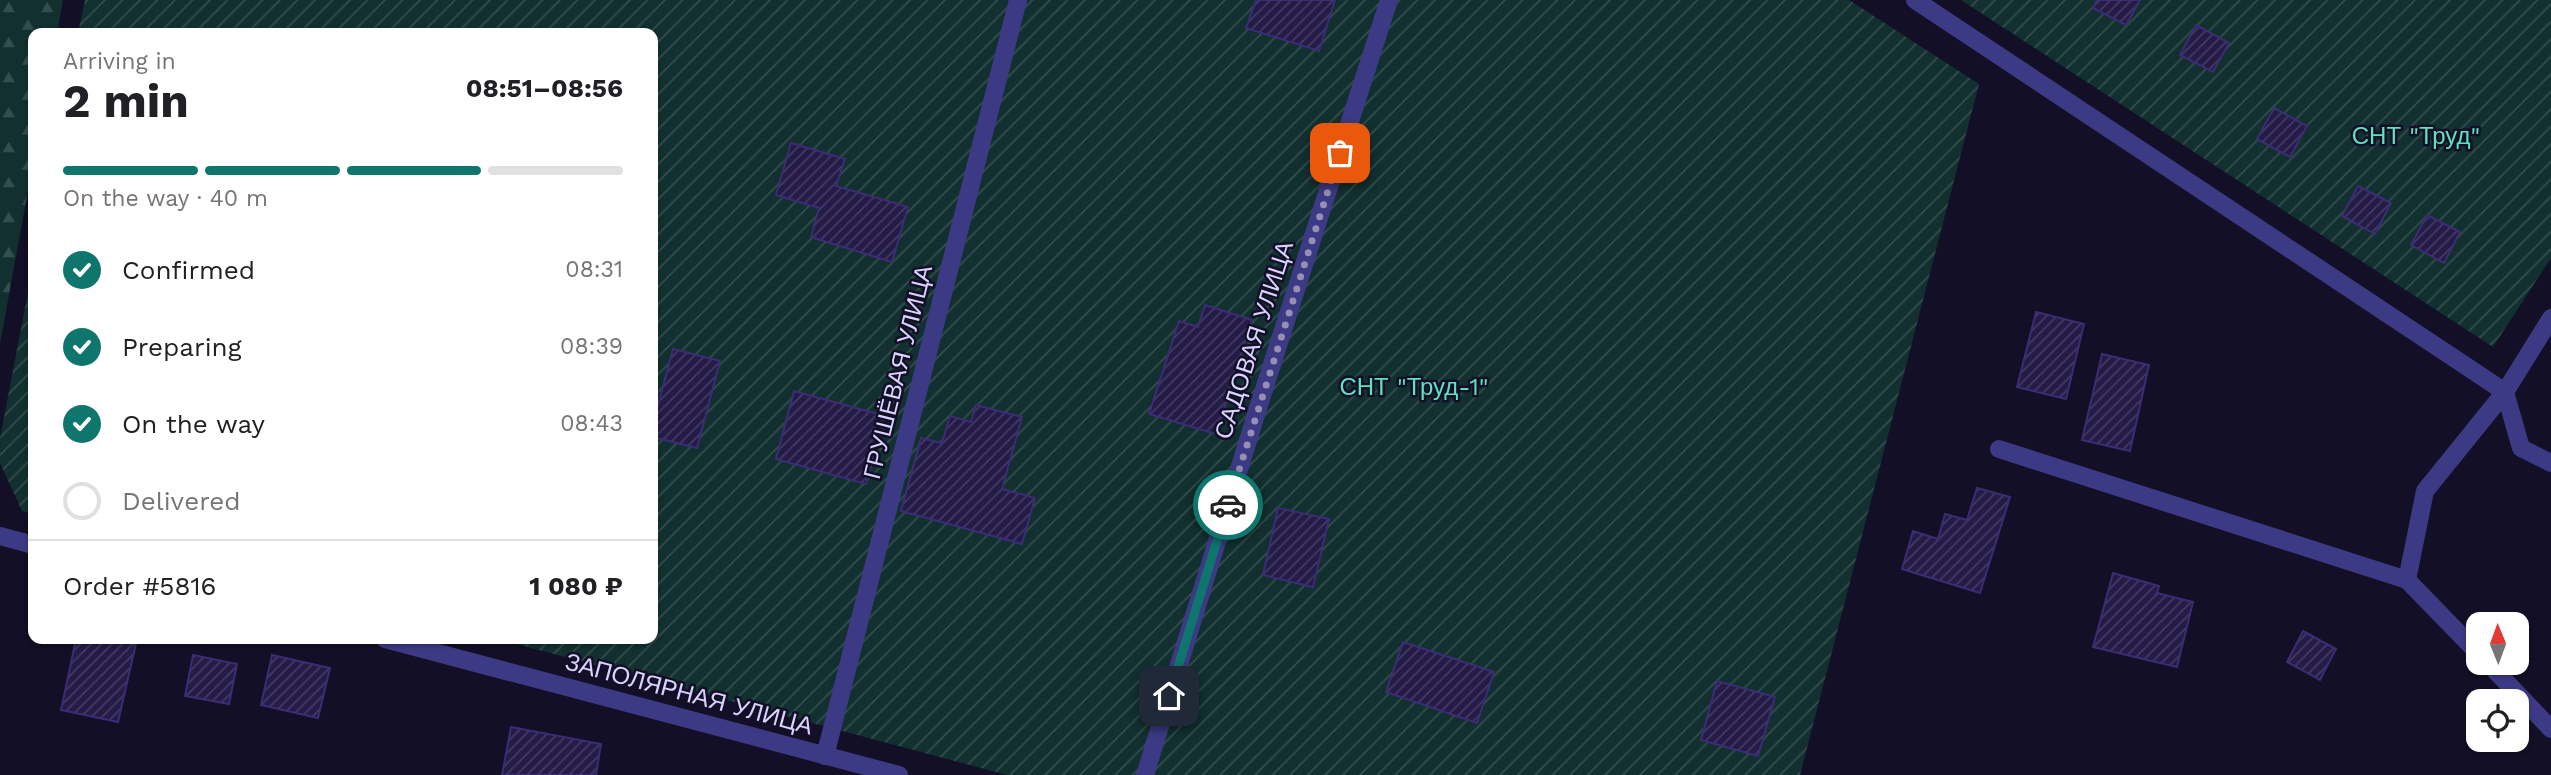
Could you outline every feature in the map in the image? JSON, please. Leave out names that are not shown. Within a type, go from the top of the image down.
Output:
[{"type":"street","name":"ГРУШЁВАЯ УЛИЦА","points":[[825,756],[1018,0]]},
{"type":"street","name":"САДОВАЯ УЛИЦА","points":[[1144,775],[1389,0]]},
{"type":"street","points":[[1914,0],[2505,392],[2521,448],[2551,463]]},
{"type":"street","points":[[2407,580],[2425,491],[2505,392],[2551,318]]},
{"type":"street","points":[[1999,449],[2407,580],[2466,641]]},
{"type":"street","points":[[0,536],[28,544]]},
{"type":"street","name":"ЗАПОЛЯРНАЯ УЛИЦА","points":[[404,644],[899,775]]},
{"type":"street","points":[[2500,676],[2551,729]]},
{"type":"green space","points":[[0,0],[63,0],[58,28],[28,28],[28,190],[0,344]]},
{"type":"green space","name":"СНТ \"Труд-1\"","points":[[85,0],[1849,0],[1979,84],[1800,775],[1007,775],[517,644],[658,644],[658,28],[79,28]]},
{"type":"green space","name":"СНТ \"Труд\"","points":[[1961,0],[2551,0],[2551,258],[2493,347]]},
{"type":"green space","points":[[28,292],[28,513],[22,511],[0,463],[0,438]]},
{"type":"building","points":[[1256,0],[1335,0],[1319,51],[1246,28]]},
{"type":"building","points":[[2097,0],[2140,0],[2126,25],[2093,8]]},
{"type":"building","points":[[2196,25],[2229,43],[2213,72],[2180,55]]},
{"type":"building","points":[[2274,108],[2307,126],[2290,157],[2257,139]]},
{"type":"building","points":[[791,143],[845,159],[836,186],[908,207],[892,262],[811,237],[819,208],[776,195]]},
{"type":"building","points":[[2358,186],[2391,203],[2375,234],[2342,216]]},
{"type":"building","points":[[2427,215],[2460,232],[2444,263],[2411,245]]},
{"type":"building","points":[[1205,305],[1252,320],[1216,434],[1149,414],[1179,321],[1198,327]]},
{"type":"building","points":[[2036,312],[2084,324],[2066,399],[2017,387]]},
{"type":"building","points":[[673,349],[720,361],[697,448],[658,438],[658,405]]},
{"type":"building","points":[[2102,354],[2149,365],[2130,451],[2082,440]]},
{"type":"building","points":[[794,391],[885,416],[866,484],[776,459]]},
{"type":"building","points":[[976,405],[1022,417],[1002,489],[1035,498],[1022,544],[901,511],[921,438],[942,443],[950,416],[971,422]]},
{"type":"building","points":[[1977,488],[2010,497],[1980,593],[1902,569],[1913,531],[1938,539],[1945,514],[1967,520]]},
{"type":"building","points":[[1278,508],[1329,519],[1313,587],[1263,575]]},
{"type":"building","points":[[2113,573],[2159,586],[2157,593],[2193,602],[2177,667],[2093,647]]},
{"type":"building","points":[[2303,631],[2336,649],[2320,680],[2287,662]]},
{"type":"building","points":[[1403,642],[1494,672],[1477,723],[1386,692]]},
{"type":"building","points":[[75,644],[136,644],[118,722],[61,710]]},
{"type":"building","points":[[193,655],[237,664],[229,704],[185,696]]},
{"type":"building","points":[[272,655],[330,668],[318,718],[261,705]]},
{"type":"building","points":[[1717,681],[1775,697],[1758,756],[1701,740]]},
{"type":"building","points":[[511,727],[601,744],[596,775],[502,775]]},
{"type":"way so far","points":[[1228,505],[1340,153]]},
{"type":"route","points":[[1169,696],[1228,505]]}]
